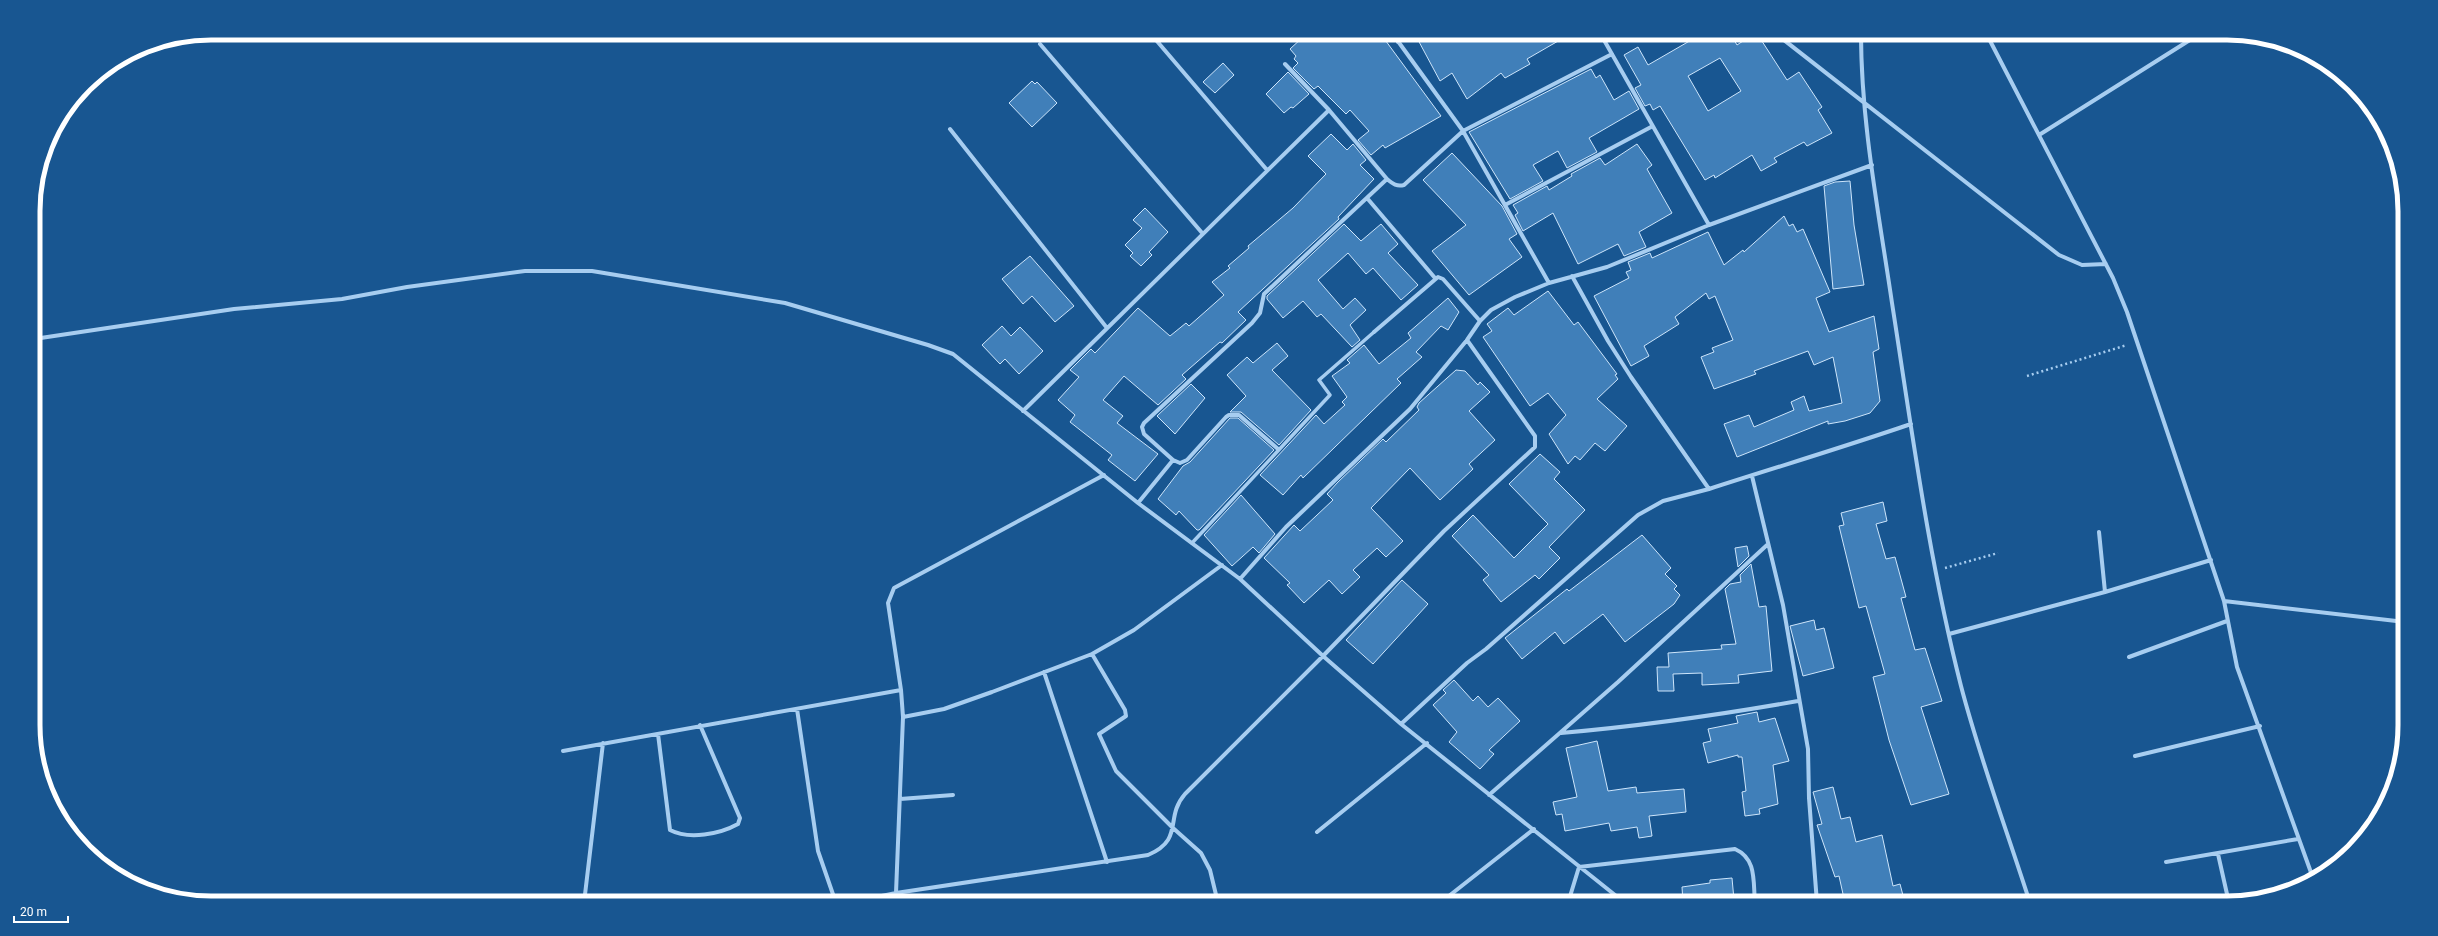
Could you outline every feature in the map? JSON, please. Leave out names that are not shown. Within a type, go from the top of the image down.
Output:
[{"type":"street","points":[[1161,40],[1158,42],[1267,170]]},
{"type":"street","points":[[1401,40],[1398,42],[1463,131],[1549,283]]},
{"type":"street","points":[[1604,40],[1651,127],[1709,225]]},
{"type":"street","points":[[1784,40],[1841,87],[1865,102],[2059,256],[2082,265],[2106,264]]},
{"type":"street","points":[[1861,40],[1865,102],[1872,165],[1911,424],[1936,571],[1962,688],[2028,896]]},
{"type":"street","points":[[1990,40],[2106,264],[2118,290],[2138,342],[2224,601],[2237,667],[2260,726],[2298,839],[2311,873]]},
{"type":"street","points":[[2039,135],[2190,40]]},
{"type":"street","points":[[1040,44],[1203,234]]},
{"type":"street","points":[[1285,64],[1329,110],[1387,179],[1396,186],[1404,185],[1463,131],[1612,54]]},
{"type":"street","points":[[1023,411],[1329,110]]},
{"type":"street","points":[[1505,206],[1651,127]]},
{"type":"street","points":[[950,129],[1107,328]]},
{"type":"street","points":[[1240,579],[1286,526],[1410,409],[1467,340],[1480,321],[1491,310],[1515,297],[1549,283],[1607,267],[1709,225],[1872,165]]},
{"type":"street","points":[[1278,449],[1239,415],[1234,414],[1226,417],[1187,460],[1180,463],[1173,460],[1144,434],[1142,427],[1144,423],[1252,324],[1260,313],[1264,294],[1387,179]]},
{"type":"street","points":[[1367,198],[1435,278]]},
{"type":"street","points":[[40,338],[203,313],[342,299],[407,287],[525,271],[592,271],[785,303],[928,345],[953,354],[1138,504],[1240,579],[1323,656],[1401,724],[1427,743],[1489,795],[1534,829],[1616,896]]},
{"type":"street","points":[[1572,276],[1597,324],[1631,377],[1669,434],[1709,489]]},
{"type":"street","points":[[1192,543],[1278,449],[1330,395],[1320,380],[1435,278],[1438,277],[1443,279],[1480,321]]},
{"type":"street","points":[[879,896],[896,892],[1107,862],[1148,855],[1162,849],[1173,828],[1176,810],[1182,797],[1323,656],[1454,521],[1535,447],[1534,436],[1467,340]]},
{"type":"street","points":[[1401,724],[1467,663],[1486,649],[1638,515],[1663,501],[1752,476],[1911,424]]},
{"type":"street","points":[[1138,504],[1173,460]]},
{"type":"street","points":[[896,892],[903,717],[901,690],[888,603],[894,588],[1104,475]]},
{"type":"street","points":[[1752,476],[1767,545],[1783,605],[1796,675],[1798,701],[1808,749],[1809,798],[1816,896]]},
{"type":"street","points":[[2099,532],[2105,592]]},
{"type":"street","points":[[1489,795],[1560,733],[1767,545]]},
{"type":"street","points":[[1949,634],[2105,592],[2211,560]]},
{"type":"street","points":[[903,717],[944,709],[1092,654],[1134,630],[1222,566]]},
{"type":"street","points":[[2224,601],[2398,621]]},
{"type":"street","points":[[2128,657],[2227,621]]},
{"type":"street","points":[[1092,654],[1125,710],[1126,716],[1102,730],[1099,738],[1116,771],[1173,828],[1201,853],[1210,870],[1216,896]]},
{"type":"street","points":[[1044,672],[1107,862]]},
{"type":"street","points":[[563,751],[700,725],[901,690]]},
{"type":"street","points":[[1560,733],[1627,728],[1699,718],[1798,701]]},
{"type":"street","points":[[797,709],[818,851],[834,896]]},
{"type":"street","points":[[658,734],[670,830],[682,835],[706,834],[731,828],[738,824],[740,818],[700,725]]},
{"type":"street","points":[[2135,756],[2260,726]]},
{"type":"street","points":[[585,896],[603,743]]},
{"type":"street","points":[[1317,832],[1427,743]]},
{"type":"street","points":[[900,799],[953,795]]},
{"type":"street","points":[[1449,896],[1534,829]]},
{"type":"street","points":[[2166,862],[2298,839]]},
{"type":"street","points":[[1579,867],[1735,849],[1746,854],[1752,866],[1754,896]]},
{"type":"street","points":[[2218,854],[2227,896]]},
{"type":"street","points":[[1570,896],[1579,867]]},
{"type":"path","points":[[2027,376],[2138,342]]},
{"type":"path","points":[[1936,571],[1998,553]]},
{"type":"building","points":[[1300,40],[1385,40],[1441,116],[1385,148],[1383,145],[1371,155],[1358,140],[1369,131],[1350,110],[1346,114],[1318,86],[1314,89],[1293,68],[1298,63],[1294,59],[1296,56],[1290,49]]},
{"type":"building","points":[[1418,40],[1560,40],[1527,59],[1530,64],[1505,78],[1501,73],[1467,99],[1452,73],[1440,81]]},
{"type":"building","points":[[1691,40],[1734,40],[1737,45],[1744,40],[1761,40],[1787,80],[1799,72],[1822,107],[1818,110],[1832,133],[1807,146],[1804,142],[1774,158],[1777,162],[1761,171],[1752,155],[1715,178],[1714,175],[1705,180],[1660,106],[1653,110],[1650,104],[1645,106],[1635,88],[1641,85],[1624,55],[1638,47],[1648,65]],"holes":[[[1720,58],[1741,91],[1708,111],[1688,76]]]},
{"type":"building","points":[[1223,63],[1234,75],[1215,93],[1203,82]]},
{"type":"building","points":[[1591,69],[1596,78],[1600,75],[1614,100],[1629,91],[1639,109],[1589,138],[1597,152],[1567,168],[1558,151],[1533,165],[1543,181],[1510,199],[1469,132]]},
{"type":"building","points":[[1288,72],[1309,94],[1293,108],[1291,107],[1284,113],[1266,94]]},
{"type":"building","points":[[1032,81],[1035,84],[1037,82],[1057,103],[1032,127],[1009,103]]},
{"type":"building","points":[[1331,134],[1347,150],[1353,144],[1366,160],[1360,165],[1374,179],[1338,217],[1339,219],[1238,312],[1246,320],[1222,343],[1220,342],[1182,375],[1186,379],[1158,405],[1124,376],[1103,400],[1123,416],[1117,423],[1158,454],[1135,481],[1108,460],[1112,455],[1070,422],[1075,415],[1058,400],[1079,377],[1070,370],[1091,349],[1095,353],[1138,308],[1170,336],[1186,323],[1189,326],[1224,295],[1212,282],[1230,268],[1228,266],[1249,248],[1248,246],[1293,208],[1326,174],[1308,156]]},
{"type":"building","points":[[1637,144],[1652,165],[1647,169],[1672,213],[1639,232],[1646,247],[1624,256],[1618,244],[1578,264],[1553,213],[1523,231],[1515,215],[1518,213],[1513,205],[1547,186],[1549,190],[1572,176],[1571,174],[1600,158],[1605,165]]},
{"type":"building","points":[[1452,153],[1502,206],[1517,234],[1509,239],[1522,257],[1469,295],[1432,251],[1466,225],[1423,180]]},
{"type":"building","points":[[1850,181],[1854,225],[1864,285],[1833,289],[1824,186],[1835,182]]},
{"type":"building","points":[[1145,208],[1168,232],[1149,252],[1152,255],[1141,266],[1130,256],[1133,253],[1125,245],[1142,228],[1133,220]]},
{"type":"building","points":[[1784,216],[1789,226],[1793,224],[1797,232],[1803,229],[1830,292],[1816,298],[1829,332],[1874,316],[1879,349],[1873,352],[1880,401],[1870,413],[1845,421],[1828,424],[1828,421],[1737,457],[1724,424],[1749,415],[1754,427],[1794,410],[1791,402],[1804,396],[1809,411],[1842,403],[1833,357],[1814,365],[1808,351],[1754,371],[1756,374],[1714,389],[1701,357],[1714,352],[1712,348],[1733,340],[1715,296],[1709,299],[1706,293],[1675,317],[1679,324],[1644,346],[1649,356],[1631,366],[1594,296],[1629,278],[1626,272],[1631,270],[1628,262],[1650,253],[1652,258],[1708,232],[1724,265],[1743,250],[1744,252]]},
{"type":"building","points":[[1344,224],[1361,241],[1381,224],[1398,244],[1388,253],[1418,285],[1401,300],[1373,268],[1366,274],[1348,253],[1318,280],[1343,309],[1355,298],[1366,310],[1350,325],[1360,340],[1352,347],[1321,314],[1317,317],[1303,301],[1283,318],[1267,299],[1267,296]]},
{"type":"building","points":[[1030,256],[1074,306],[1055,322],[1032,296],[1023,304],[1002,279]]},
{"type":"building","points":[[1548,291],[1574,325],[1578,322],[1617,374],[1615,375],[1618,379],[1597,399],[1627,426],[1605,451],[1595,443],[1580,460],[1575,456],[1568,464],[1549,434],[1566,415],[1548,393],[1530,406],[1483,337],[1492,331],[1487,324],[1508,308],[1514,315]]},
{"type":"building","points":[[1448,298],[1459,312],[1448,330],[1441,326],[1416,352],[1422,357],[1397,379],[1401,383],[1303,478],[1301,475],[1283,495],[1260,475],[1316,415],[1324,424],[1345,405],[1342,402],[1347,397],[1332,376],[1350,363],[1347,360],[1364,345],[1379,364],[1411,338],[1408,333]]},
{"type":"building","points":[[1002,326],[1011,336],[1020,327],[1043,351],[1019,374],[1005,359],[1000,364],[982,345]]},
{"type":"building","points":[[1277,343],[1288,356],[1272,370],[1311,410],[1279,445],[1241,412],[1230,412],[1246,396],[1227,375],[1247,357],[1253,363]]},
{"type":"building","points":[[1456,370],[1465,371],[1478,385],[1480,382],[1490,392],[1469,411],[1495,440],[1469,464],[1473,469],[1440,500],[1410,468],[1371,508],[1403,541],[1386,557],[1377,548],[1353,570],[1360,577],[1342,594],[1329,580],[1304,603],[1287,585],[1290,583],[1264,558],[1294,525],[1300,531],[1333,500],[1327,494],[1338,482],[1383,439],[1386,442],[1419,410],[1417,407],[1419,403]]},
{"type":"building","points":[[1191,384],[1205,398],[1175,434],[1157,416]]},
{"type":"building","points":[[1230,418],[1238,418],[1274,450],[1199,530],[1197,530],[1179,511],[1176,515],[1158,499],[1183,466],[1190,462]]},
{"type":"building","points":[[1540,454],[1560,472],[1554,479],[1585,510],[1549,547],[1560,558],[1539,579],[1535,575],[1501,602],[1483,580],[1489,575],[1452,536],[1473,515],[1514,558],[1548,524],[1509,484]]},
{"type":"building","points":[[1241,495],[1275,534],[1259,553],[1253,547],[1232,566],[1204,535]]},
{"type":"building","points":[[1883,502],[1887,521],[1876,524],[1886,559],[1895,557],[1906,597],[1901,598],[1915,650],[1925,648],[1942,701],[1921,707],[1949,794],[1911,805],[1889,740],[1873,677],[1885,674],[1866,606],[1859,608],[1839,526],[1844,525],[1841,513]]},
{"type":"building","points":[[1642,535],[1671,568],[1665,574],[1677,586],[1674,589],[1680,595],[1674,604],[1625,642],[1603,614],[1564,644],[1555,632],[1522,659],[1505,638],[1567,589],[1569,591]]},
{"type":"building","points":[[1747,546],[1749,556],[1738,567],[1735,548]]},
{"type":"building","points":[[1751,564],[1759,607],[1766,606],[1772,671],[1738,675],[1739,683],[1702,685],[1702,673],[1673,674],[1674,691],[1658,691],[1657,667],[1669,667],[1668,653],[1722,649],[1721,645],[1736,644],[1725,589],[1730,584],[1741,582],[1740,575]]},
{"type":"building","points":[[1402,580],[1428,604],[1373,664],[1346,640]]},
{"type":"building","points":[[1814,620],[1816,630],[1824,628],[1834,668],[1803,676],[1790,626]]},
{"type":"building","points":[[1454,680],[1473,701],[1478,696],[1488,707],[1498,698],[1520,721],[1489,750],[1494,754],[1480,769],[1449,742],[1457,732],[1433,705],[1446,693],[1443,690]]},
{"type":"building","points":[[1757,712],[1759,722],[1775,718],[1789,761],[1773,765],[1778,804],[1759,809],[1760,814],[1745,816],[1742,792],[1746,791],[1742,757],[1738,757],[1738,755],[1708,763],[1703,743],[1711,741],[1708,729],[1738,723],[1736,716]]},
{"type":"building","points":[[1597,741],[1608,791],[1636,787],[1637,793],[1684,789],[1686,812],[1649,816],[1652,836],[1639,838],[1637,827],[1611,831],[1609,823],[1565,831],[1562,814],[1556,815],[1553,802],[1577,797],[1566,748]]},
{"type":"building","points":[[1833,787],[1841,819],[1850,817],[1856,842],[1882,835],[1893,886],[1900,884],[1903,896],[1843,896],[1839,876],[1835,877],[1817,825],[1822,824],[1813,792]]},
{"type":"building","points":[[1732,878],[1734,896],[1683,896],[1682,887],[1710,883],[1710,880]]}]
